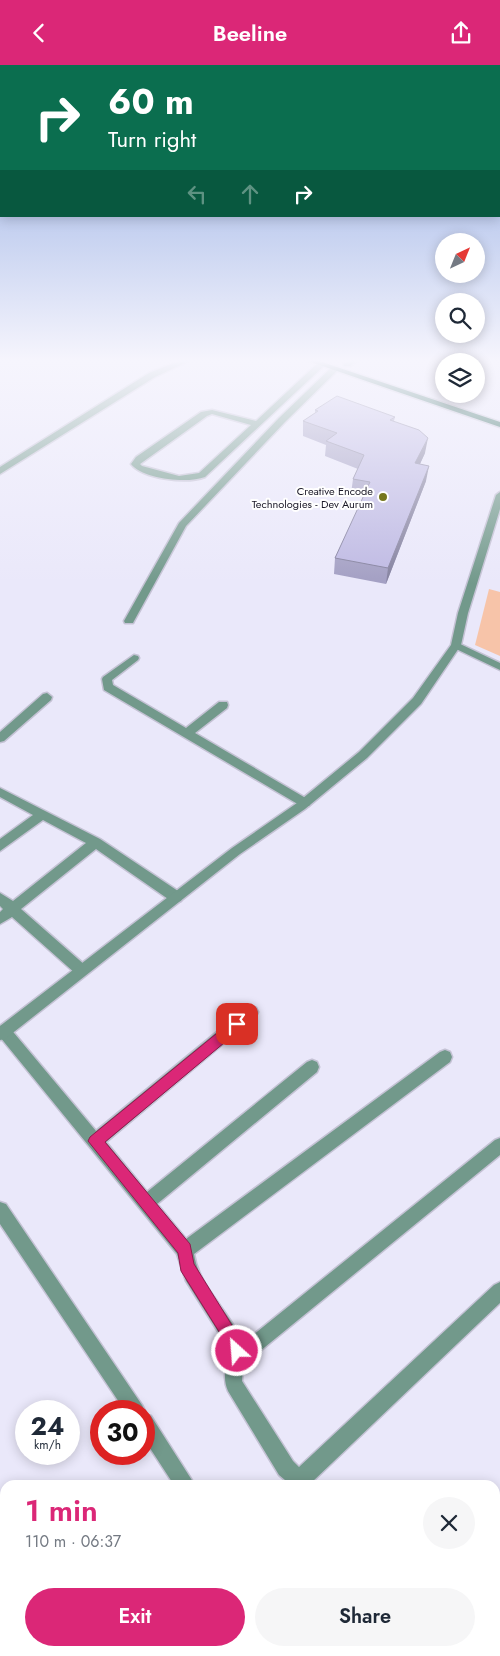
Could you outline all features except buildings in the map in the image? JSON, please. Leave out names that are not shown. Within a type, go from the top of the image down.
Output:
[{"type":"street","points":[[0,471],[57,435]]},
{"type":"street","points":[[173,435],[139,459],[136,464],[140,468],[184,480],[195,479],[202,475],[245,435]]},
{"type":"street","points":[[129,621],[182,525],[267,435]]},
{"type":"street","points":[[500,495],[462,613],[456,645],[417,701],[363,755],[306,803],[176,897],[2,1033],[185,1250],[186,1266],[235,1343],[236,1359],[232,1375],[234,1385],[286,1468],[297,1478],[304,1476],[500,1291]]},
{"type":"street","points":[[456,645],[500,667]]},
{"type":"street","points":[[134,658],[107,679],[108,687],[306,803]]},
{"type":"street","points":[[0,738],[47,697]]},
{"type":"street","points":[[186,734],[222,705]]},
{"type":"street","points":[[0,792],[96,842],[176,897]]},
{"type":"street","points":[[0,846],[42,814]]},
{"type":"street","points":[[0,919],[96,842]]},
{"type":"street","points":[[0,898],[81,970]]},
{"type":"street","points":[[95,1141],[251,1012]]},
{"type":"street","points":[[185,1250],[445,1057]]},
{"type":"street","points":[[146,1203],[312,1067]]},
{"type":"street","points":[[236,1359],[500,1145]]},
{"type":"street","points":[[0,1210],[129,1400]]},
{"type":"street","points":[[155,1440],[182,1480]]},
{"type":"shaded area","points":[[489,589],[500,592],[500,656],[475,645]]},
{"type":"place","name":"Creative Encode Technologies - Dev Aurum","points":[[383,497]]},
{"type":"route","points":[[237,1024],[95,1141],[185,1250],[186,1266],[235,1343],[237,1351]]}]
